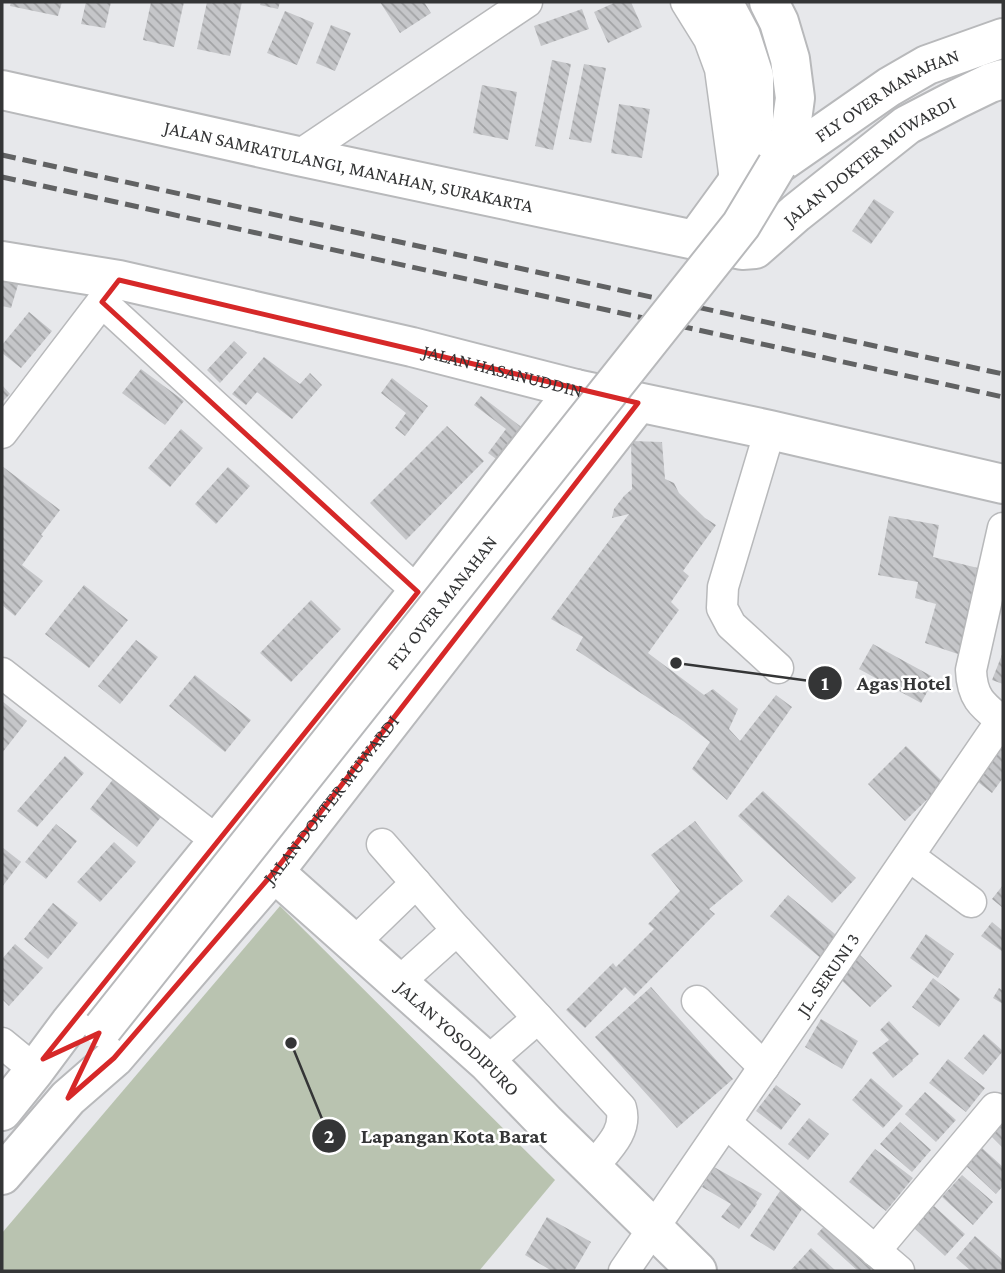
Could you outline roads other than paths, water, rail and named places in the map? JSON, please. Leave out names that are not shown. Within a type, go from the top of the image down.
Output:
[{"type":"main road","points":[[696,239],[736,184],[754,124],[754,76],[741,36],[723,2]]},
{"type":"main road","name":"FLY OVER MANAHAN","points":[[101,1031],[741,225],[777,165],[790,135],[795,98],[790,59],[779,22],[769,2]]},
{"type":"main road","name":"FLY OVER MANAHAN","points":[[777,165],[889,87],[927,65],[1003,38]]},
{"type":"main road","name":"JALAN DOKTER MUWARDI","points":[[742,250],[755,249],[907,125],[1003,79]]},
{"type":"main road","name":"JALAN SAMRATULANGI, MANAHAN, SURAKARTA","points":[[2,90],[742,250]]},
{"type":"main road","name":"JALAN HASANUDDIN","points":[[2,261],[110,291],[412,347],[576,389],[771,430],[1003,484]]},
{"type":"main road","points":[[2,1111],[78,1012],[418,592],[576,389]]},
{"type":"main road","name":"JALAN DOKTER MUWARDI","points":[[2,1175],[68,1098],[114,1058],[274,872],[638,403]]},
{"type":"main road","name":"JALAN YOSODIPURO","points":[[274,872],[487,1062],[697,1271]]},
{"type":"main road","points":[[39,1064],[101,1031]]},
{"type":"main road","points":[[68,1098],[101,1031]]},
{"type":"street","points":[[298,156],[527,2]]},
{"type":"street","points":[[686,2],[709,39],[720,69],[736,184]]},
{"type":"street","points":[[2,433],[110,291],[418,592]]},
{"type":"street","points":[[771,430],[723,587],[722,608],[732,625],[778,668]]},
{"type":"street","points":[[1002,722],[973,691],[971,670],[1003,528]]},
{"type":"street","points":[[2,673],[217,841]]},
{"type":"street","name":"JL. SERUNI 3","points":[[624,1271],[1002,722]]},
{"type":"street","points":[[382,845],[621,1108],[623,1117],[620,1132],[592,1168]]},
{"type":"street","points":[[909,856],[971,902]]},
{"type":"street","points":[[354,943],[416,883]]},
{"type":"street","points":[[398,982],[457,930]]},
{"type":"street","points":[[697,1001],[764,1067]]},
{"type":"street","points":[[487,1062],[538,1018]]},
{"type":"street","points":[[2,1043],[39,1064]]},
{"type":"street","points":[[875,1251],[995,1108]]},
{"type":"street","points":[[726,1123],[899,1271]]},
{"type":"railway","points":[[2,155],[1003,374]]},
{"type":"railway","points":[[2,177],[1003,397]]},
{"type":"place","name":"Agas Hotel","points":[[676,663]]},
{"type":"place","name":"Lapangan Kota Barat","points":[[291,1043]]}]
